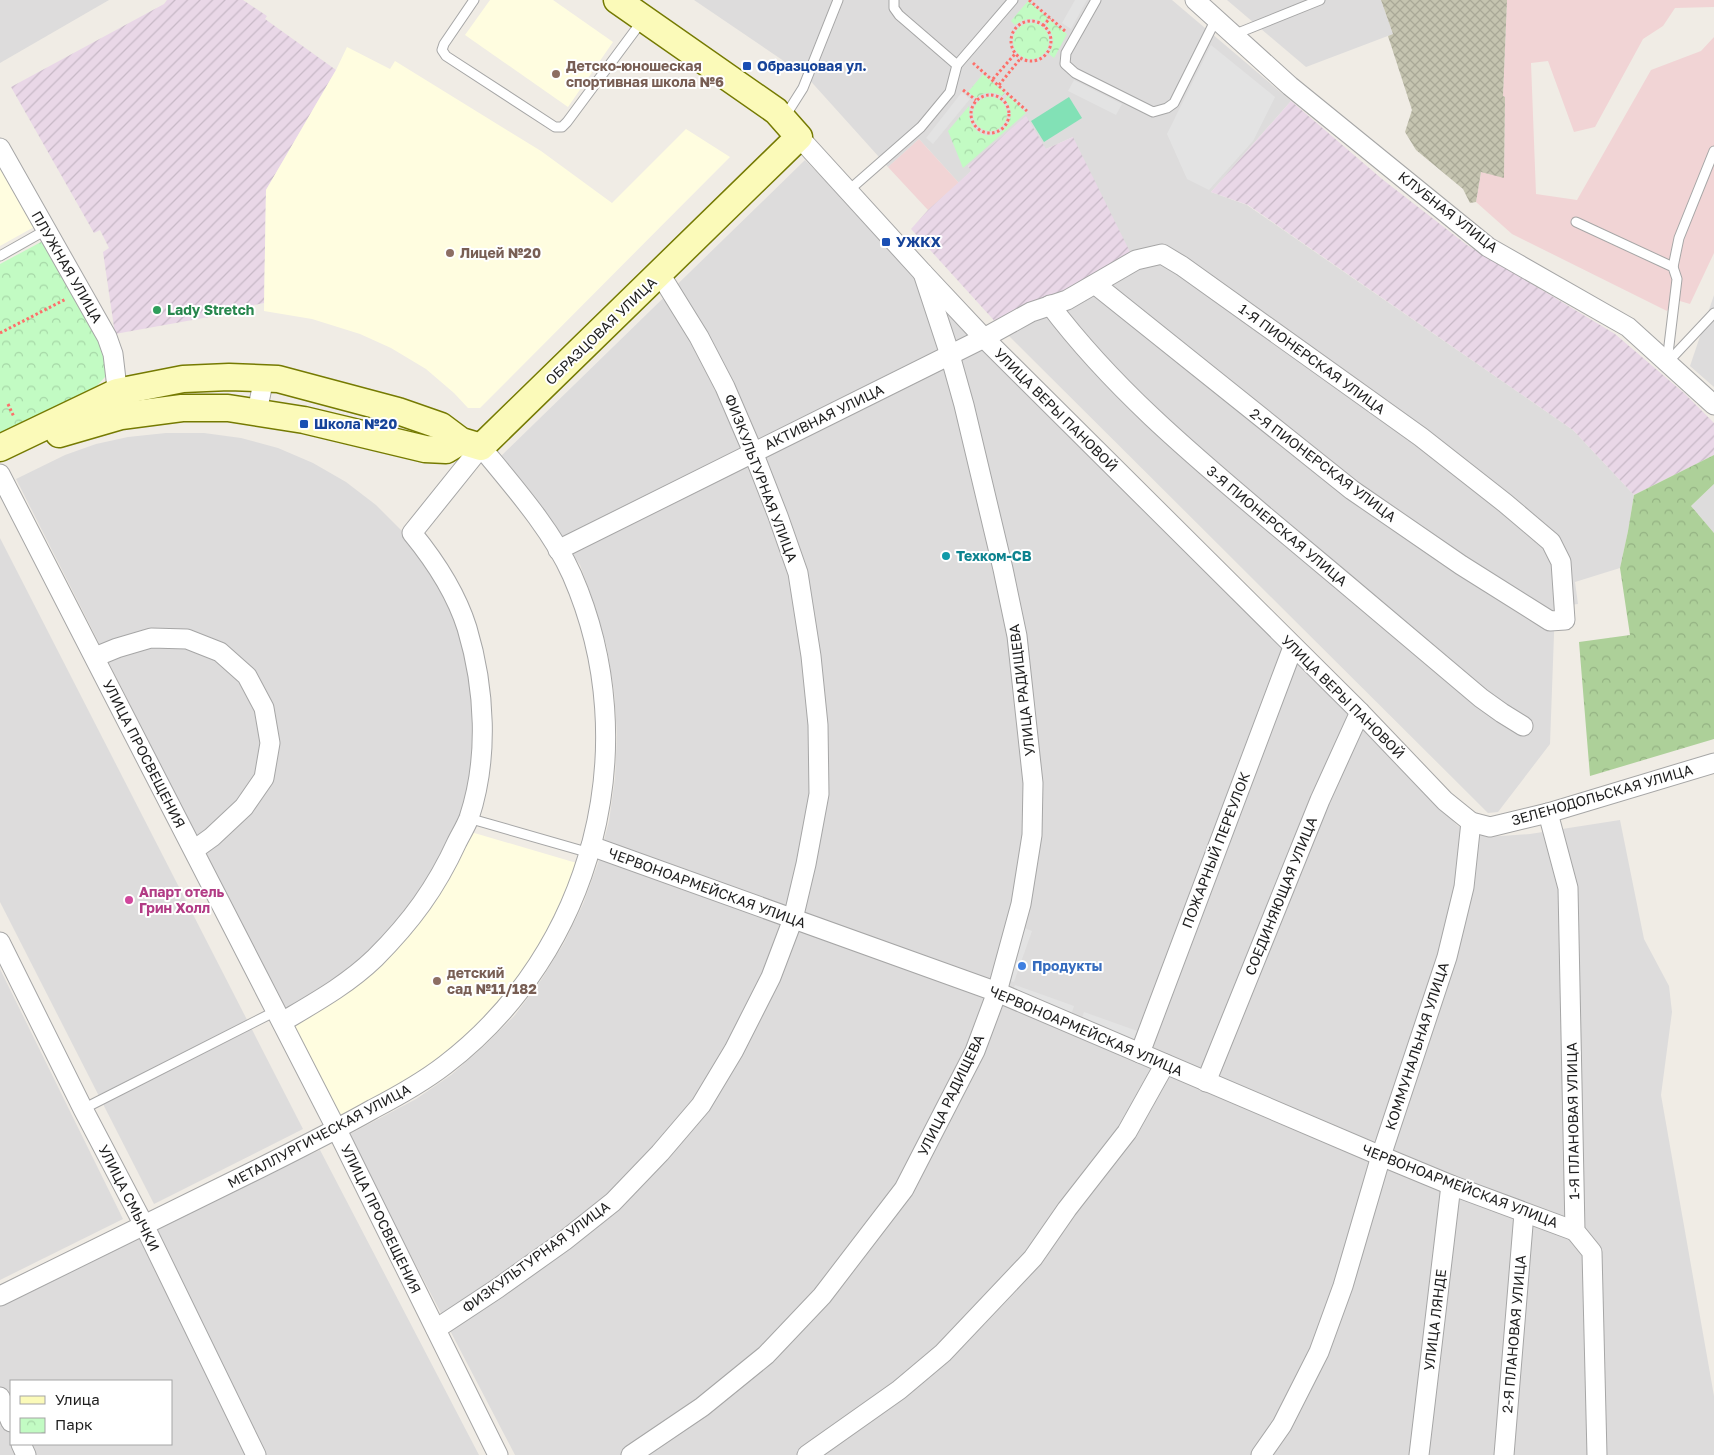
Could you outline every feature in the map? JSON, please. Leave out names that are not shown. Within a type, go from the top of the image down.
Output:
[{"type":"street","name":"УЛИЦА ВЕРЫ ПАНОВОЙ","points":[[617,0],[776,111],[984,338],[1360,712],[1446,801],[1470,822],[1490,826]]},
{"type":"street","name":"КЛУБНАЯ УЛИЦА","points":[[1195,0],[1290,86],[1488,247],[1628,327],[1714,405]]},
{"type":"street","name":"ОБРАЗЦОВАЯ УЛИЦА","points":[[468,818],[478,780],[482,742],[481,703],[476,664],[466,626],[452,593],[433,558],[412,533],[471,444],[660,274],[791,127]]},
{"type":"street","name":"ПЛУЖНАЯ УЛИЦА","points":[[0,148],[108,337],[113,354],[119,404]]},
{"type":"street","name":"1-Я ПИОНЕРСКАЯ УЛИЦА","points":[[984,338],[1031,312],[1067,300],[1096,285],[1136,260],[1162,254],[1182,266],[1421,437],[1552,542],[1561,562],[1565,620]]},
{"type":"street","name":"УЛИЦА РАДИЩЕВА","points":[[630,1455],[702,1407],[759,1360],[822,1296],[904,1188],[975,1051],[997,992],[1021,904],[1032,835],[1032,783],[1017,636],[964,405],[923,273]]},
{"type":"street","name":"ФИЗКУЛЬТУРНАЯ УЛИЦА","points":[[436,1328],[498,1288],[564,1241],[613,1202],[660,1153],[700,1105],[734,1050],[771,977],[793,919],[806,864],[818,794],[818,725],[811,656],[798,573],[753,452],[725,387],[699,337],[660,274]]},
{"type":"street","name":"2-Я ПИОНЕРСКАЯ УЛИЦА","points":[[1096,285],[1352,490],[1461,565],[1550,621],[1565,620]]},
{"type":"street","name":"3-Я ПИОНЕРСКАЯ УЛИЦА","points":[[1050,305],[1074,337],[1141,407],[1206,465],[1473,691],[1523,726]]},
{"type":"street","name":"АКТИВНАЯ УЛИЦА","points":[[558,550],[984,338]]},
{"type":"street","points":[[257,412],[264,378]]},
{"type":"street","name":"МЕТАЛЛУРГИЧЕСКАЯ УЛИЦА","points":[[0,449],[183,379],[278,379],[398,410],[441,426],[471,444],[520,495],[571,572],[585,608],[596,650],[603,691],[606,736],[604,779],[598,818],[573,900],[556,936],[532,974],[507,1007],[478,1038],[446,1065],[411,1089],[337,1130],[0,1296]]},
{"type":"street","name":"МЕТАЛЛУРГИЧЕСКАЯ УЛИЦА","points":[[119,404],[182,408],[228,408],[257,412],[304,420],[425,449],[446,450],[471,444]]},
{"type":"street","name":"УЛИЦА ПРОСВЕЩЕНИЯ","points":[[0,474],[337,1130],[498,1455]]},
{"type":"street","points":[[95,657],[151,638],[187,639],[220,652],[234,664],[247,676],[264,708],[270,743],[264,778],[244,807],[212,837],[194,850]]},
{"type":"street","name":"ПОЖАРНЫЙ ПЕРЕУЛОК","points":[[1140,1053],[1293,647]]},
{"type":"street","name":"СОЕДИНЯЮЩАЯ УЛИЦА","points":[[1206,1082],[1320,800],[1360,712]]},
{"type":"street","name":"ЗЕЛЕНОДОЛЬСКАЯ УЛИЦА","points":[[1490,826],[1548,813],[1714,763]]},
{"type":"street","name":"1-Я ПЛАНОВАЯ УЛИЦА","points":[[1548,813],[1568,888],[1575,1231]]},
{"type":"street","points":[[279,1017],[339,988],[374,959],[411,920],[434,888],[468,818]]},
{"type":"street","name":"КОММУНАЛЬНАЯ УЛИЦА","points":[[1261,1455],[1282,1425],[1319,1352],[1343,1286],[1381,1156],[1446,957],[1464,888],[1470,822]]},
{"type":"street","name":"ЧЕРВОНОАРМЕЙСКАЯ УЛИЦА","points":[[590,849],[997,992],[1450,1185],[1575,1231]]},
{"type":"street","name":"УЛИЦА СМЫЧКИ","points":[[0,942],[83,1109],[144,1225],[256,1455]]},
{"type":"street","points":[[807,1455],[899,1390],[943,1353],[1033,1258],[1067,1209],[1127,1132],[1165,1064]]},
{"type":"street","name":"УЛИЦА ЛЯНДЕ","points":[[1419,1455],[1450,1185]]},
{"type":"street","name":"2-Я ПЛАНОВАЯ УЛИЦА","points":[[1504,1455],[1524,1213]]},
{"type":"street","points":[[1575,1231],[1592,1252],[1597,1455]]},
{"type":"street","points":[[0,1397],[10,1420]]},
{"type":"lane","points":[[474,0],[444,44],[442,50],[446,56],[555,127],[562,126],[567,122],[644,18]]},
{"type":"lane","points":[[791,127],[803,88],[838,0]]},
{"type":"lane","points":[[894,0],[894,8],[899,15],[957,65]]},
{"type":"lane","points":[[848,191],[921,127],[950,92],[957,65],[1013,0]]},
{"type":"lane","points":[[1096,0],[1074,39],[1065,58],[1065,64],[1069,70],[1153,112],[1167,108],[1174,103],[1216,19]]},
{"type":"lane","points":[[1233,35],[1320,0]]},
{"type":"lane","points":[[1667,363],[1677,279],[1672,267],[1679,238],[1714,151]]},
{"type":"lane","points":[[1576,222],[1672,267]]},
{"type":"lane","points":[[0,256],[46,230]]},
{"type":"lane","points":[[1667,363],[1714,313]]},
{"type":"lane","points":[[468,818],[590,849]]},
{"type":"lane","points":[[83,1109],[279,1017]]},
{"type":"path","points":[[1029,0],[1074,39]]},
{"type":"path","points":[[1043,26],[1050,18]]},
{"type":"path","points":[[1027,21],[1034,21],[1043,26],[1050,34],[1051,41],[1050,48],[1046,54],[1041,59],[1034,61],[1020,59],[1015,54],[1010,41],[1011,34],[1015,28],[1027,21]]},
{"type":"path","points":[[993,79],[1015,54]]},
{"type":"path","points":[[965,56],[999,84],[1027,111]]},
{"type":"path","points":[[999,84],[1020,59]]},
{"type":"path","points":[[1002,99],[1008,93]]},
{"type":"path","points":[[988,94],[996,95],[1002,99],[1007,105],[1009,112],[1005,126],[999,131],[992,133],[977,129],[970,115],[975,101],[981,96],[988,94]]},
{"type":"path","points":[[0,332],[81,292]]},
{"type":"shaded area","points":[[0,0],[109,0],[0,63]]},
{"type":"shaded area","points":[[167,0],[243,0],[267,16],[265,19],[336,70],[266,190],[264,303],[254,305],[253,309],[115,334],[103,252],[109,248],[100,230],[94,233],[11,87],[164,4]]},
{"type":"shaded area","name":"Детско-юношеская спортивная школа №6","points":[[490,0],[553,0],[613,42],[568,107],[465,35]]},
{"type":"shaded area","points":[[694,0],[1172,0],[1291,101],[1211,192],[1247,205],[1573,430],[1634,495],[1620,568],[1575,582],[1578,604],[1555,607],[1550,744],[1498,812],[1488,813],[1000,327],[1073,137],[1046,149],[968,166],[971,171],[959,183],[919,139],[888,167],[806,76]]},
{"type":"shaded area","points":[[1075,0],[1087,0],[1071,29],[1062,23]]},
{"type":"shaded area","points":[[1227,0],[1381,0],[1393,34],[1306,67]]},
{"type":"shaded area","points":[[1381,0],[1507,0],[1503,96],[1505,97],[1504,178],[1481,172],[1476,202],[1470,203],[1463,189],[1416,150],[1405,132],[1412,110],[1388,36],[1393,34]]},
{"type":"shaded area","points":[[1507,0],[1714,0],[1714,7],[1675,8],[1663,26],[1643,39],[1595,127],[1574,132],[1548,61],[1531,63],[1536,194],[1577,200],[1651,70],[1701,51],[1714,37],[1714,253],[1690,304],[1673,299],[1667,311],[1512,234],[1476,202],[1481,172],[1504,177],[1505,97],[1503,96]]},
{"type":"shaded area","points":[[1211,45],[1275,97],[1253,141],[1209,190],[1187,179],[1167,134]]},
{"type":"shaded area","name":"Лицей №20","points":[[347,47],[390,69],[395,61],[541,151],[612,203],[686,129],[730,157],[480,408],[468,408],[426,369],[391,348],[360,334],[312,319],[264,311],[266,190],[336,70]]},
{"type":"shaded area","points":[[1074,80],[1122,104],[1116,115],[1068,91]]},
{"type":"shaded area","points":[[962,92],[970,99],[933,144],[926,138]]},
{"type":"shaded area","points":[[1291,101],[1382,179],[1467,245],[1615,334],[1684,393],[1714,423],[1714,455],[1634,495],[1573,430],[1248,205],[1211,192]]},
{"type":"shaded area","points":[[1026,116],[1046,149],[1073,137],[1131,254],[1000,327],[911,229],[928,210],[971,171],[968,166]]},
{"type":"shaded area","points":[[919,139],[959,183],[928,210],[888,167]]},
{"type":"shaded area","points":[[805,160],[1458,826],[1487,837],[1530,834],[1620,820],[1644,939],[1669,986],[1672,1012],[1661,1095],[1714,1396],[1714,1455],[515,1455],[348,1135],[416,1099],[451,1075],[515,1015],[541,980],[564,943],[583,904],[598,863],[609,821],[615,778],[617,735],[614,691],[607,648],[595,606],[580,565],[553,526],[498,459]]},
{"type":"shaded area","points":[[0,166],[34,227],[0,246]]},
{"type":"shaded area","points":[[1714,295],[1714,387],[1690,366]]},
{"type":"shaded area","points":[[166,433],[204,433],[241,438],[278,448],[313,463],[346,482],[376,505],[403,532],[426,562],[445,595],[460,630],[475,704],[471,779],[462,816],[429,884],[370,954],[334,982],[285,1011],[16,479],[65,455],[96,444],[128,437]]},
{"type":"shaded area","points":[[1714,484],[1714,533],[1691,506]]},
{"type":"shaded area","points":[[0,538],[303,1129],[154,1204],[0,902]]},
{"type":"shaded area","name":"детский сад №11/182","points":[[471,832],[580,864],[549,936],[503,1002],[442,1060],[340,1121],[291,1023],[343,993]]},
{"type":"shaded area","points":[[1022,927],[1032,931],[1014,982],[1004,979]]},
{"type":"shaded area","points":[[0,969],[123,1219],[0,1280]]},
{"type":"shaded area","points":[[1015,985],[1074,1006],[1071,1015],[1012,994]]},
{"type":"shaded area","points":[[1084,1012],[1143,1033],[1140,1041],[1081,1021]]},
{"type":"shaded area","points":[[320,1150],[479,1455],[0,1455],[0,1297],[149,1226]]},
{"type":"green space","points":[[1028,1],[1048,18],[1043,23],[1029,19],[1015,25],[1011,21]]},
{"type":"green space","points":[[1050,20],[1067,34],[1054,58],[1049,54],[1053,39],[1046,25]]},
{"type":"green space","points":[[1031,23],[1038,24],[1044,28],[1048,34],[1048,48],[1044,54],[1038,58],[1031,59],[1024,58],[1018,54],[1014,48],[1013,41],[1014,34],[1018,28],[1024,24]]},
{"type":"green space","points":[[983,74],[1005,93],[1002,96],[989,93],[982,94],[976,98],[968,92]]},
{"type":"green space","points":[[1008,95],[1026,113],[963,168],[948,131],[969,106],[971,123],[979,132],[986,135],[994,135],[1002,131],[1010,118],[1010,109],[1005,99]]},
{"type":"green space","points":[[990,97],[997,98],[1002,102],[1006,107],[1006,121],[1002,126],[997,130],[990,131],[983,130],[978,126],[974,121],[973,114],[974,107],[978,102],[983,98]]},
{"type":"green space","points":[[1069,97],[1082,118],[1044,142],[1031,121]]},
{"type":"green space","points":[[45,241],[106,346],[108,369],[105,377],[94,389],[0,434],[0,264]]},
{"type":"green space","points":[[1714,455],[1714,484],[1691,506],[1714,533],[1714,739],[1590,776],[1579,642],[1630,635],[1620,568],[1634,495]]},
{"type":"place","name":"Образцовая ул.","points":[[747,66]]},
{"type":"place","name":"Детско-юношеская спортивная школа №6","points":[[556,74]]},
{"type":"place","name":"УЖКХ","points":[[886,242]]},
{"type":"place","name":"Лицей №20","points":[[450,253]]},
{"type":"place","name":"Lady Stretch","points":[[157,310]]},
{"type":"place","name":"Школа №20","points":[[304,424]]},
{"type":"place","name":"Техком-СВ","points":[[946,556]]},
{"type":"place","name":"Апарт отель Грин Холл","points":[[129,900]]},
{"type":"place","name":"Продукты","points":[[1022,966]]},
{"type":"place","name":"детский сад №11/182","points":[[437,981]]}]
